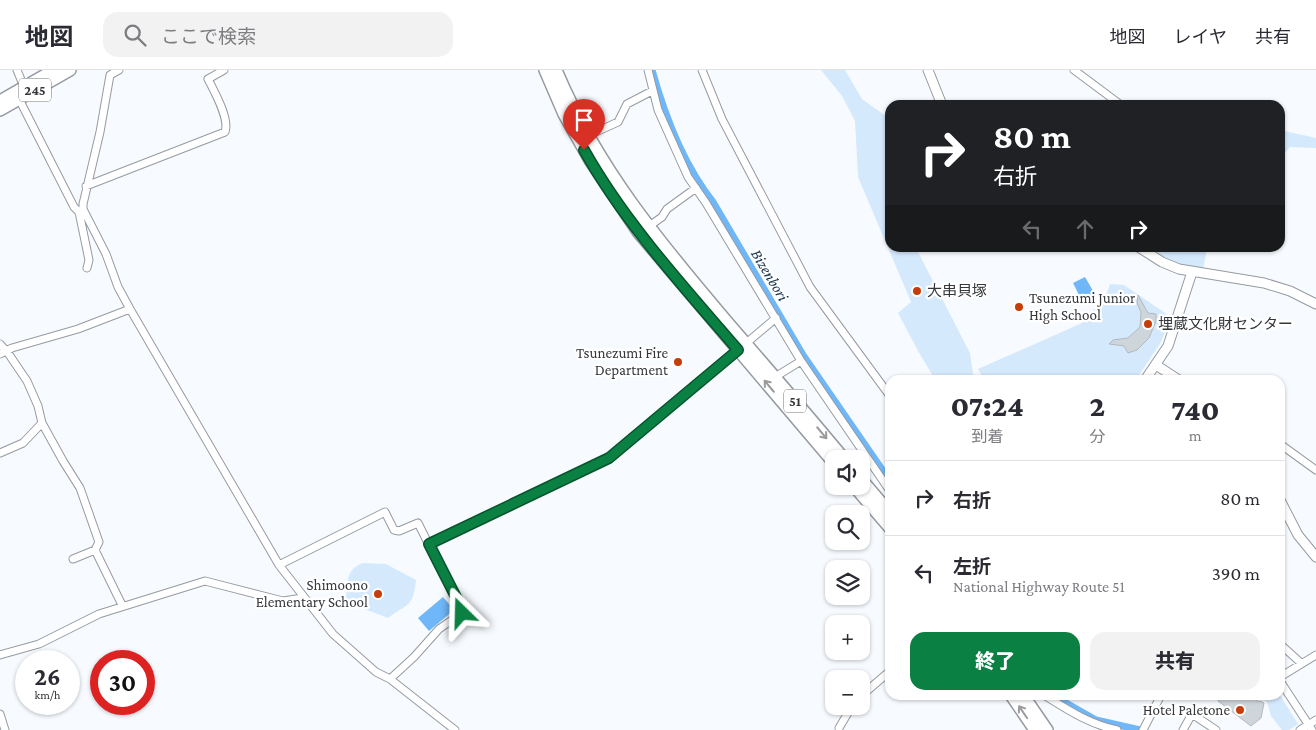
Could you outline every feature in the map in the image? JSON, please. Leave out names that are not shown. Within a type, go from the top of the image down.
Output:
[{"type":"highway","name":"245","points":[[0,101],[54,70]]},
{"type":"highway","name":"245","points":[[0,110],[70,70]]},
{"type":"highway","name":"51","points":[[545,70],[578,139],[620,207],[665,264],[742,346],[775,377],[836,450]]},
{"type":"highway","name":"51","points":[[556,70],[587,136],[614,180],[648,227],[825,452]]},
{"type":"highway","points":[[870,490],[885,507]]},
{"type":"highway","points":[[862,495],[885,522]]},
{"type":"highway","points":[[1014,700],[1035,730]]},
{"type":"highway","points":[[1026,700],[1047,730]]},
{"type":"street","points":[[17,70],[24,87],[20,99],[74,207],[81,211],[106,254],[118,287],[130,309],[279,565],[332,634],[376,672],[390,679],[455,730]]},
{"type":"street","points":[[87,268],[89,260],[81,211],[99,138],[110,75],[119,70]]},
{"type":"street","points":[[86,186],[225,132],[227,127],[223,112],[208,79],[224,70]]},
{"type":"street","points":[[648,70],[652,91],[663,122],[688,177],[801,361],[885,484]]},
{"type":"street","points":[[702,70],[726,127],[810,287],[885,389]]},
{"type":"street","points":[[928,70],[940,100]]},
{"type":"street","points":[[1074,70],[1114,100]]},
{"type":"street","points":[[587,136],[618,122],[627,104],[652,91]]},
{"type":"street","points":[[648,227],[662,218],[667,209],[696,188]]},
{"type":"street","points":[[1147,252],[1171,266],[1192,272],[1264,283],[1290,291],[1316,304]]},
{"type":"street","points":[[1149,375],[1171,339],[1192,272]]},
{"type":"street","points":[[6,354],[130,309]]},
{"type":"street","points":[[429,544],[609,458],[776,318]]},
{"type":"street","points":[[0,344],[27,381],[38,406],[42,422],[80,488],[99,542],[95,550],[73,559]]},
{"type":"street","points":[[775,377],[801,361]]},
{"type":"street","points":[[1156,365],[1171,375]]},
{"type":"street","points":[[0,453],[23,443],[42,422]]},
{"type":"street","points":[[1285,448],[1316,470]]},
{"type":"street","points":[[1285,510],[1298,535],[1316,558]]},
{"type":"street","points":[[279,565],[385,512],[394,530],[398,531],[418,523],[462,609],[462,613],[439,629],[414,657],[390,679]]},
{"type":"street","points":[[95,550],[122,605]]},
{"type":"street","points":[[0,655],[39,644],[99,614],[122,605],[206,581],[284,601],[303,598]]},
{"type":"street","points":[[1285,648],[1302,663]]},
{"type":"street","points":[[1285,675],[1316,655]]},
{"type":"street","points":[[870,688],[885,675]]},
{"type":"street","points":[[1285,685],[1314,722],[1300,730]]},
{"type":"street","points":[[1052,700],[1090,722],[1117,730]]},
{"type":"street","points":[[1144,728],[1158,700]]},
{"type":"street","points":[[0,714],[5,730]]},
{"type":"street","points":[[1183,730],[1192,714],[1216,730]]},
{"type":"street","points":[[839,728],[847,715]]},
{"type":"shaded area","points":[[821,70],[845,70],[862,99],[885,115],[885,241],[858,177],[855,121],[842,96]]},
{"type":"shaded area","points":[[1285,131],[1316,138],[1316,148],[1290,147],[1285,153]]},
{"type":"shaded area","points":[[890,252],[918,252],[970,353],[973,375],[932,375],[898,313],[911,302]]},
{"type":"shaded area","points":[[1156,252],[1206,252],[1203,270],[1174,261]]},
{"type":"shaded area","points":[[1110,284],[1124,285],[1171,317],[1161,342],[1139,375],[981,375],[978,369],[1082,323],[1104,301]]},
{"type":"shaded area","points":[[363,563],[386,564],[416,580],[411,601],[388,618],[346,602],[350,573]]},
{"type":"shaded area","points":[[1264,700],[1283,700],[1298,724],[1289,730],[1282,730],[1271,716],[1267,702]]},
{"type":"water","points":[[1085,277],[1096,296],[1083,303],[1073,283]]},
{"type":"water","points":[[443,597],[454,610],[429,631],[418,618]]},
{"type":"building","name":"埋蔵文化財センター","points":[[1138,295],[1148,313],[1156,314],[1156,321],[1149,338],[1137,350],[1128,353],[1124,346],[1109,344],[1113,340],[1128,338],[1140,327],[1141,312],[1137,303]]},
{"type":"building","name":"Hotel Paletone","points":[[1218,701],[1260,701],[1264,703],[1261,718],[1251,726]]},
{"type":"waterway","name":"Bizenbori","points":[[652,70],[669,122],[693,172],[713,202],[803,355],[885,474]]},
{"type":"waterway","name":"Bizenbori","points":[[1061,700],[1096,720],[1140,730]]},
{"type":"place","name":"大串貝塚","points":[[917,291]]},
{"type":"place","name":"Tsunezumi Junior High School","points":[[1019,307]]},
{"type":"place","name":"埋蔵文化財センター","points":[[1148,324]]},
{"type":"place","name":"Tsunezumi Fire Department","points":[[678,362]]},
{"type":"place","name":"Shimoono Elementary School","points":[[378,594]]},
{"type":"place","name":"Hotel Paletone","points":[[1240,710]]},
{"type":"route","points":[[462,613],[462,609],[429,544],[614,455],[738,350],[639,233],[605,185],[584,150]]}]
